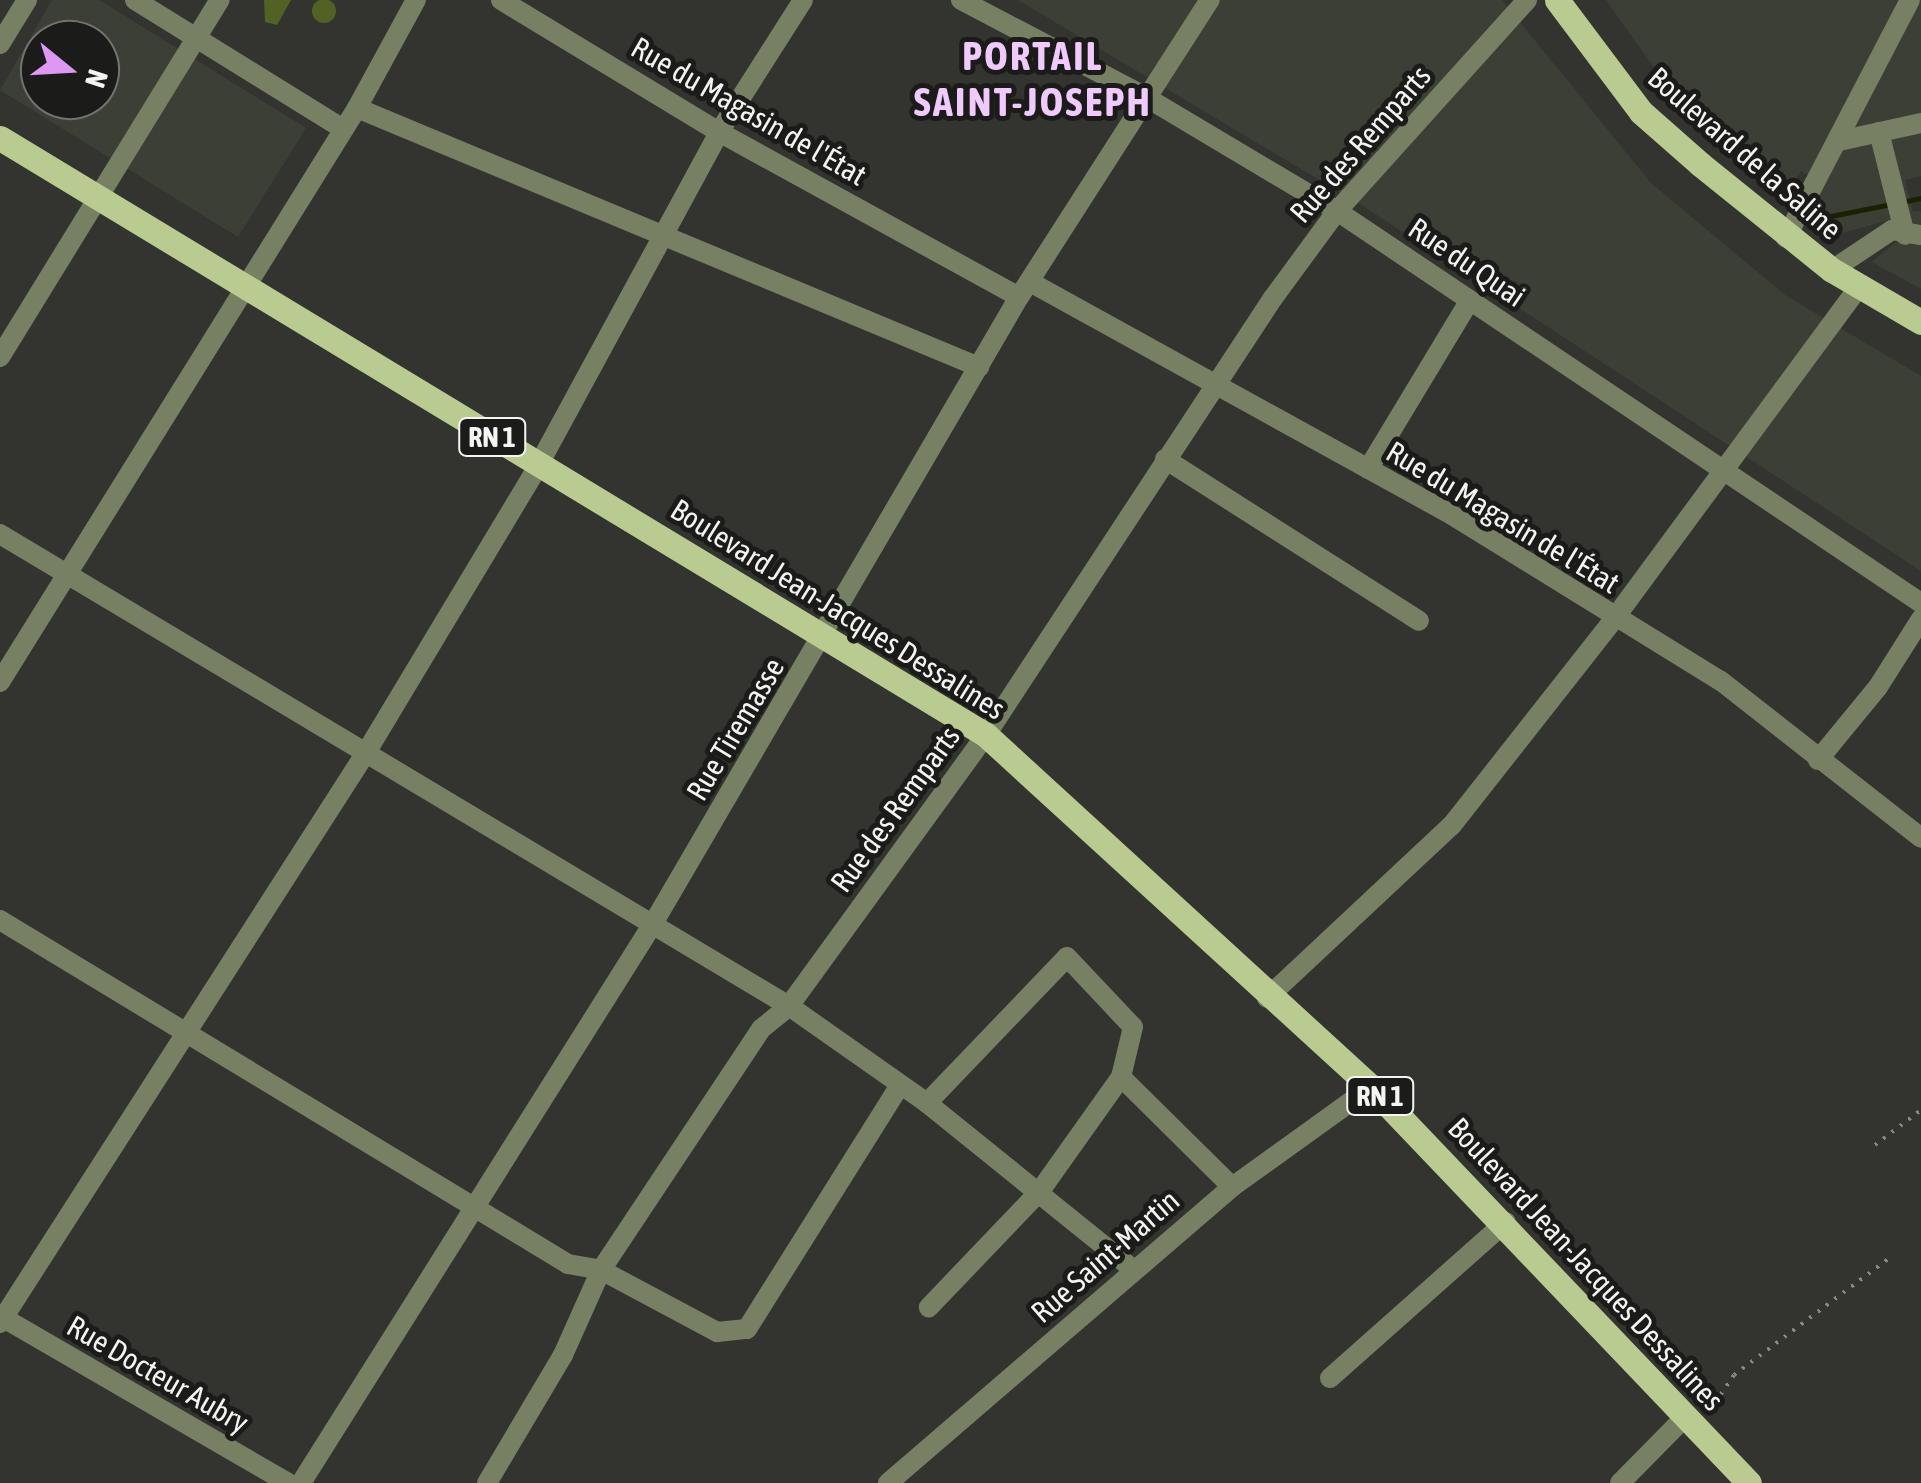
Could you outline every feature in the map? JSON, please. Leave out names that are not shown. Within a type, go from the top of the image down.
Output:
[{"type":"main road","name":"Boulevard de la Saline","points":[[1557,0],[1641,112],[1786,238],[1921,322]]},
{"type":"main road","name":"Boulevard Jean-Jacques Dessalines","points":[[0,138],[986,735],[1267,998],[1372,1087],[1506,1222],[1749,1483]]},
{"type":"street","points":[[0,44],[27,0]]},
{"type":"street","points":[[135,0],[343,129]]},
{"type":"street","points":[[0,358],[220,0]]},
{"type":"street","points":[[0,682],[62,574],[357,108],[416,0]]},
{"type":"street","name":"Rue du Magasin de l'État","points":[[502,0],[719,132],[864,212],[1024,290],[1447,512],[1614,619],[1721,681],[1921,838]]},
{"type":"street","points":[[1,1319],[367,751],[538,466],[719,132],[802,0]]},
{"type":"street","name":"Rue du Quai","points":[[960,0],[1144,96],[1337,210],[1921,604]]},
{"type":"street","name":"Rue Tiremasse","points":[[301,1483],[654,922],[826,636],[1024,290],[1144,96],[1210,0]]},
{"type":"street","name":"Rue des Remparts","points":[[486,1483],[563,1356],[601,1270],[761,1029],[788,1006],[986,735],[1212,388],[1337,210],[1527,0]]},
{"type":"street","points":[[1786,238],[1910,0]]},
{"type":"street","points":[[357,108],[980,367]]},
{"type":"street","points":[[1839,141],[1921,124]]},
{"type":"street","points":[[1879,132],[1900,212],[1913,235]]},
{"type":"street","points":[[1832,270],[1892,230],[1913,235]]},
{"type":"street","points":[[1267,998],[1452,825],[1614,619],[1719,469],[1860,286]]},
{"type":"street","points":[[1368,470],[1470,300]]},
{"type":"street","points":[[1165,460],[1419,621]]},
{"type":"street","points":[[0,534],[654,922],[788,1006],[927,1103],[1134,1270]]},
{"type":"street","points":[[1818,760],[1878,687],[1921,618]]},
{"type":"street","points":[[0,920],[568,1264],[601,1270],[717,1332],[746,1329],[900,1085]]},
{"type":"street","points":[[927,1103],[1060,960],[1074,959],[1133,1027],[1121,1077],[1040,1191],[929,1307]]},
{"type":"street","points":[[1121,1077],[1232,1187]]},
{"type":"street","name":"Rue Saint-Martin","points":[[888,1483],[1232,1187],[1372,1087]]},
{"type":"street","points":[[1330,1378],[1506,1222]]},
{"type":"street","name":"Rue Docteur Aubry","points":[[1,1319],[288,1483]]},
{"type":"street","points":[[1620,1483],[1692,1422]]},
{"type":"path","points":[[1875,1144],[1921,1110]]},
{"type":"path","points":[[1692,1422],[1734,1376],[1888,1259]]},
{"type":"shaded area","points":[[52,0],[99,0],[306,128],[238,237],[49,120],[120,120],[120,20],[40,20]]},
{"type":"shaded area","points":[[1018,0],[1502,0],[1651,183],[1785,295],[1921,376],[1921,571],[1363,206]]},
{"type":"shaded area","points":[[1606,0],[1921,0],[1921,176],[1905,180],[1913,211],[1921,211],[1921,289],[1872,262],[1896,242],[1889,220],[1828,237],[1807,225],[1816,180],[1801,171],[1793,185],[1669,89]]},
{"type":"shaded area","points":[[20,55],[20,102],[0,90]]},
{"type":"green space","points":[[324,-1],[336,11],[324,23],[312,11]]},
{"type":"green space","points":[[264,0],[291,0],[277,25],[265,22]]},
{"type":"waterway","points":[[1902,202],[1921,198]]},
{"type":"waterway","points":[[1821,218],[1891,204]]},
{"type":"district","name":"PORTAIL SAINT-JOSEPH","points":[[1033,79]]}]
